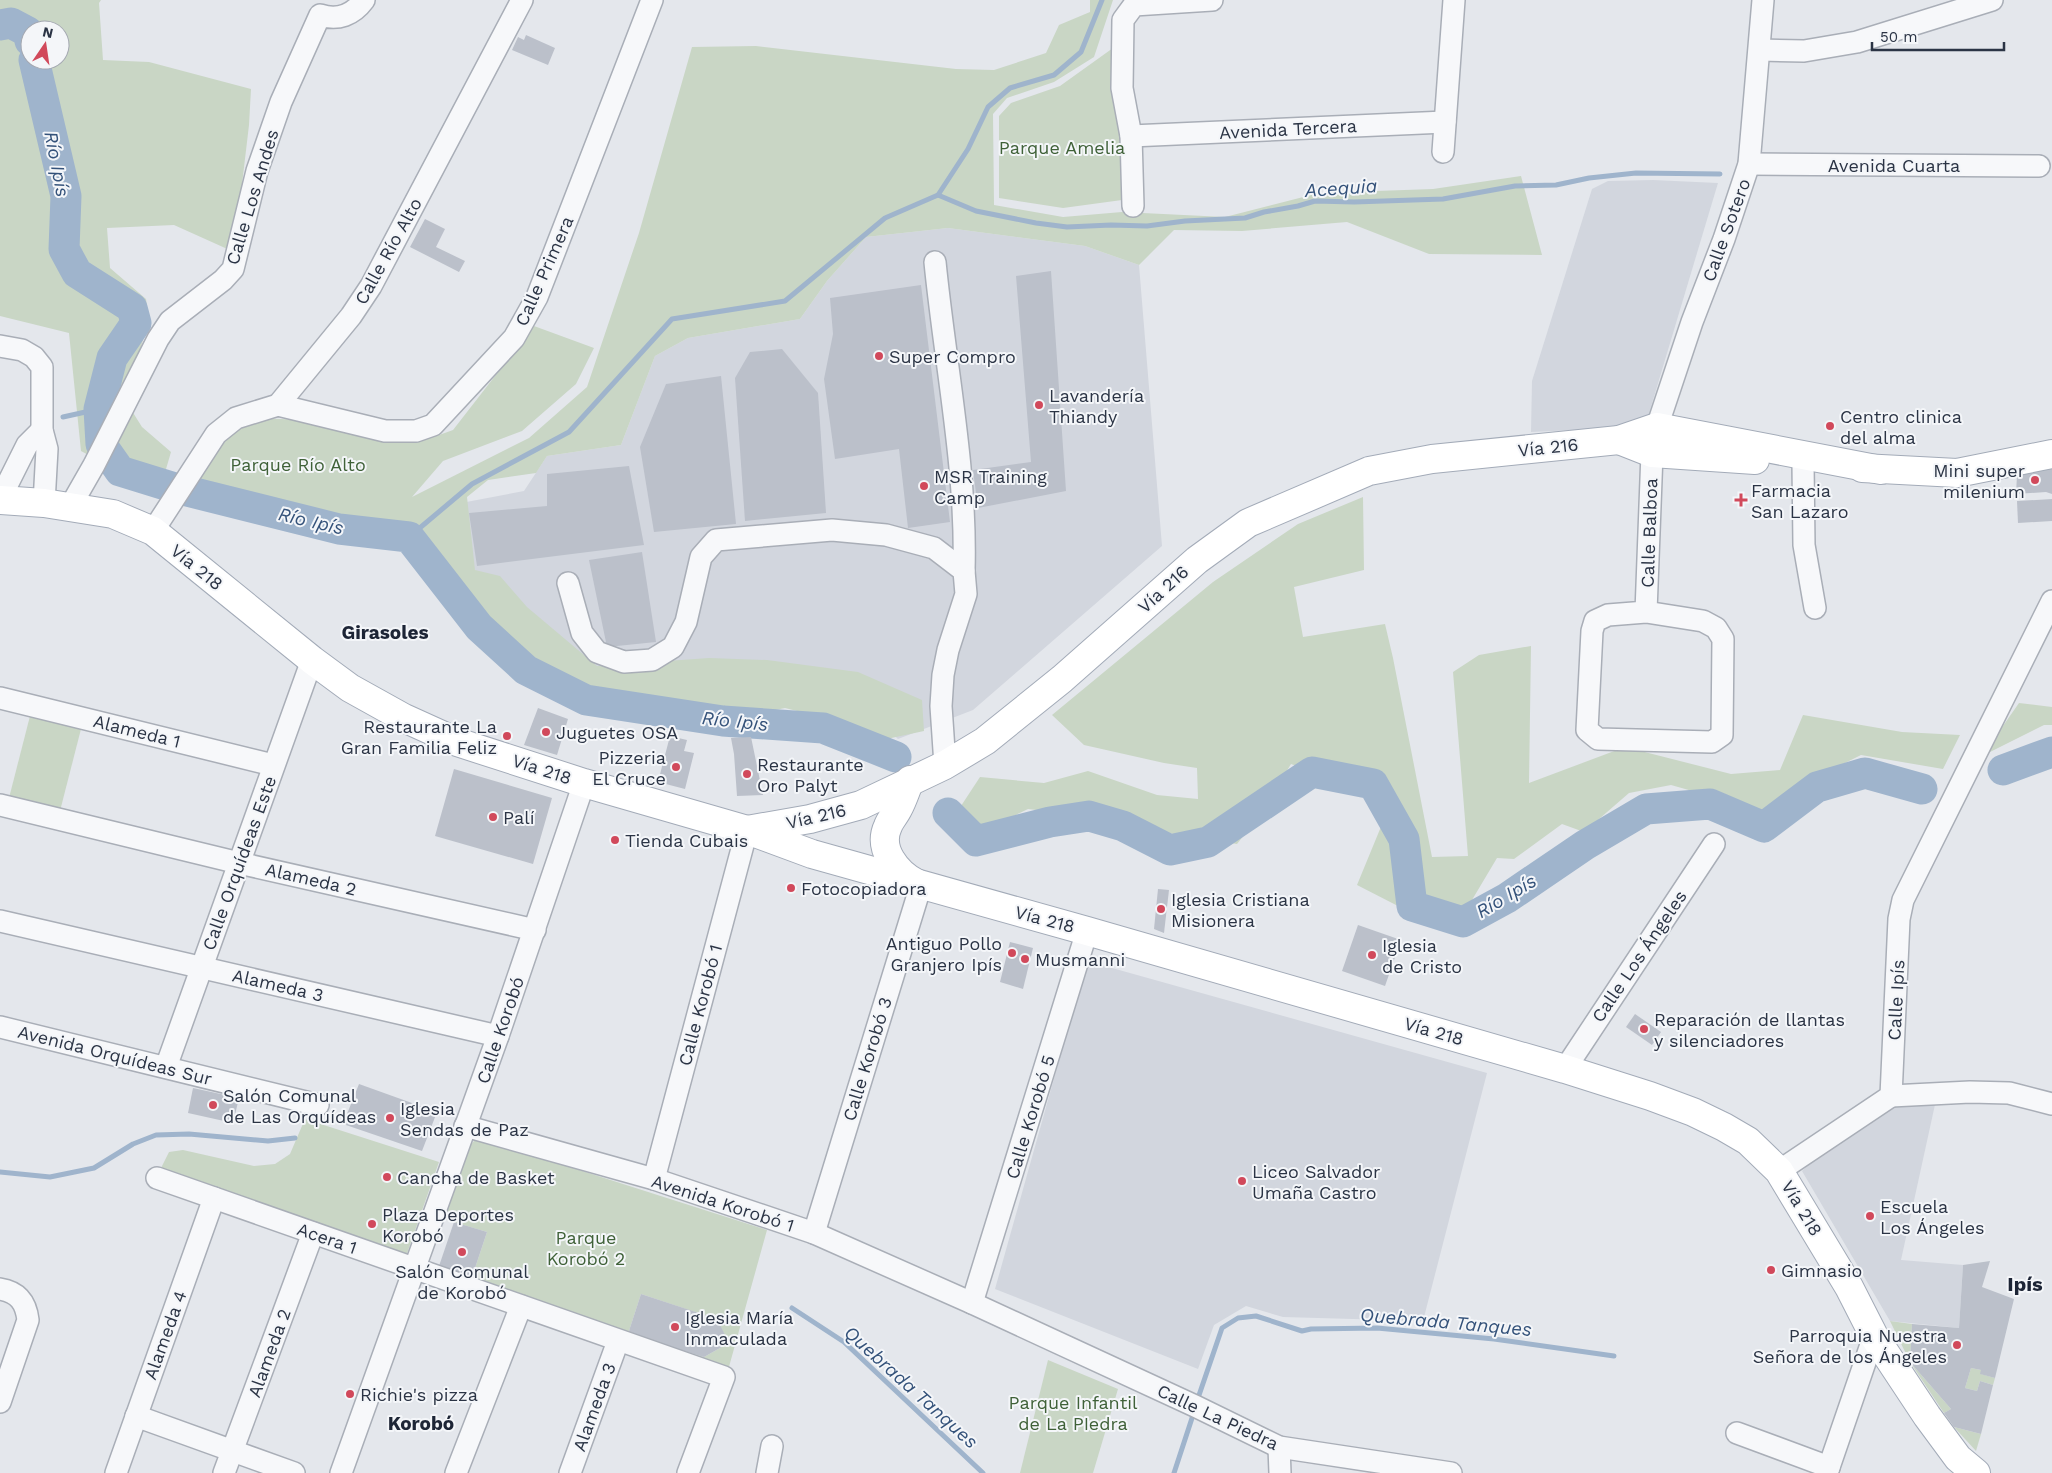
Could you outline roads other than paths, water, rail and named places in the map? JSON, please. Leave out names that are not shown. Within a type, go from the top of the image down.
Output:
[{"type":"main road","name":"Vía 216","points":[[746,830],[810,818],[861,805],[910,780],[945,765],[992,735],[1062,680],[1197,560],[1248,523],[1369,471],[1432,459],[1619,440],[1657,430],[1686,427],[1710,436],[1881,470]]},
{"type":"main road","name":"Vía 216","points":[[1657,430],[1803,463],[1881,470],[1958,473],[2052,454]]},
{"type":"main road","name":"Vía 218","points":[[0,499],[57,505],[113,514],[153,531],[312,660],[350,688],[404,718],[456,742],[584,783],[746,830],[812,854],[1565,1069],[1650,1096],[1724,1127],[1748,1141],[1779,1171],[1849,1287],[1874,1336],[1927,1416],[1958,1458],[1976,1473]]},
{"type":"main road","points":[[910,780],[899,808],[887,826],[885,839],[888,854],[898,871],[920,885]]},
{"type":"street","name":"Calle Los Andes","points":[[57,505],[94,465],[158,339],[170,321],[223,280],[233,269],[257,171],[314,11],[330,18],[343,17],[358,8],[364,0]]},
{"type":"street","name":"Calle Río Alto","points":[[278,405],[351,316],[371,286],[522,0]]},
{"type":"street","name":"Calle Primera","points":[[278,405],[385,431],[416,431],[433,425],[514,338],[537,297],[552,261],[652,0]]},
{"type":"street","points":[[1133,206],[1131,136],[1122,88],[1123,20],[1134,5],[1212,0]]},
{"type":"street","points":[[1443,152],[1454,0]]},
{"type":"street","name":"Calle Sotero","points":[[1657,430],[1692,322],[1750,164],[1763,0]]},
{"type":"street","points":[[1760,50],[1804,51],[1857,42],[1992,0]]},
{"type":"street","name":"Avenida Tercera","points":[[1131,136],[1445,122]]},
{"type":"street","name":"Avenida Cuarta","points":[[1750,164],[2039,166]]},
{"type":"street","points":[[935,262],[959,458],[965,542],[964,571],[966,594],[948,650],[943,675],[941,706],[945,765]]},
{"type":"street","points":[[0,346],[22,350],[34,357],[42,367],[42,430],[48,449],[57,505]]},
{"type":"street","points":[[153,531],[216,434],[236,418],[278,405]]},
{"type":"street","points":[[0,499],[26,445],[42,430]]},
{"type":"street","name":"Calle Balboa","points":[[1646,612],[1657,430]]},
{"type":"street","points":[[1803,463],[1804,545],[1815,608]]},
{"type":"street","points":[[568,583],[582,634],[597,652],[624,662],[652,660],[673,647],[686,622],[700,557],[716,540],[832,530],[886,536],[934,548],[964,571]]},
{"type":"street","name":"Calle Ipís","points":[[1891,1096],[1899,919],[1903,900],[2052,601]]},
{"type":"street","name":"Calle Balboa","points":[[1646,612],[1703,621],[1716,628],[1723,639],[1722,735],[1712,742],[1598,739],[1587,730],[1592,631],[1595,621],[1608,615],[1646,612]]},
{"type":"street","name":"Calle Orquídeas Este","points":[[166,1067],[312,660]]},
{"type":"street","name":"Alameda 1","points":[[0,698],[274,765]]},
{"type":"street","name":"Calle Korobó","points":[[341,1473],[498,1036],[584,783]]},
{"type":"street","name":"Alameda 2","points":[[0,805],[238,863],[535,930]]},
{"type":"street","name":"Calle Korobó 1","points":[[654,1180],[746,830]]},
{"type":"street","name":"Calle Los Ángeles","points":[[1565,1069],[1714,844]]},
{"type":"street","name":"Calle Korobó 3","points":[[814,1233],[920,885]]},
{"type":"street","name":"Alameda 3","points":[[0,921],[498,1036]]},
{"type":"street","name":"Calle Korobó 5","points":[[972,1303],[1087,931]]},
{"type":"street","name":"Avenida Orquídeas Sur","points":[[0,1027],[318,1105]]},
{"type":"street","points":[[1779,1171],[1891,1096],[1970,1092],[2009,1093],[2052,1104]]},
{"type":"street","name":"Avenida Korobó 1","points":[[466,1126],[654,1180],[814,1233],[972,1303]]},
{"type":"street","name":"Acera 1","points":[[157,1178],[724,1377],[688,1473]]},
{"type":"street","name":"Alameda 4","points":[[116,1473],[214,1198]]},
{"type":"street","name":"Alameda 2","points":[[224,1473],[313,1233]]},
{"type":"street","points":[[0,1289],[18,1296],[27,1307],[28,1320],[0,1402]]},
{"type":"street","name":"Calle La Piedra","points":[[972,1303],[1279,1447],[1451,1473]]},
{"type":"street","points":[[456,1473],[521,1306]]},
{"type":"street","points":[[1736,1433],[1828,1470],[1874,1336]]},
{"type":"street","name":"Alameda 3","points":[[570,1473],[618,1341]]},
{"type":"street","points":[[136,1416],[294,1473]]},
{"type":"street","points":[[767,1473],[772,1446]]},
{"type":"street","points":[[1279,1447],[1280,1473]]},
{"type":"waterway","points":[[409,537],[472,484],[569,432],[672,319],[785,301],[885,218],[938,195],[968,149],[988,107],[1010,88],[1054,75],[1081,52],[1102,0]]},
{"type":"waterway","name":"Río Ipís","points":[[0,25],[11,23],[20,28]]},
{"type":"waterway","name":"Río Ipís","points":[[36,70],[66,196],[64,249],[77,273],[132,308],[136,323],[112,358],[99,409],[101,444],[120,471],[175,488],[339,529],[409,537],[479,627],[526,670],[586,700],[723,721],[823,728],[896,757]]},
{"type":"waterway","name":"Acequia","points":[[938,195],[976,211],[1036,223],[1067,227],[1147,226],[1185,221],[1245,218],[1315,201],[1354,202],[1443,199],[1515,186],[1556,185],[1589,178],[1636,173],[1720,174]]},
{"type":"waterway","name":"Acequia","points":[[63,417],[99,409]]},
{"type":"waterway","name":"Río Ipís","points":[[2003,770],[2052,752]]},
{"type":"waterway","name":"Río Ipís","points":[[948,813],[976,841],[1050,822],[1089,816],[1123,826],[1170,850],[1208,842],[1312,772],[1373,784],[1404,839],[1412,906],[1463,922],[1507,898],[1585,845],[1646,809],[1710,804],[1764,827],[1817,787],[1865,773],[1922,789]]},
{"type":"waterway","name":"Quebrada Tanques","points":[[0,1172],[50,1177],[94,1168],[133,1144],[156,1135],[189,1134],[268,1141],[295,1138]]},
{"type":"waterway","name":"Quebrada Tanques","points":[[792,1308],[844,1342],[983,1473]]},
{"type":"waterway","name":"Quebrada Tanques","points":[[1197,1401],[1222,1328],[1238,1318],[1256,1316],[1302,1331],[1311,1329],[1377,1328],[1494,1339],[1614,1356]]},
{"type":"waterway","name":"Quebrada Tanques","points":[[1174,1473],[1194,1412]]},
{"type":"place","name":"Super Compro","points":[[879,356]]},
{"type":"place","name":"Lavandería Thiandy","points":[[1039,405]]},
{"type":"place","name":"Centro clinica del alma","points":[[1830,426]]},
{"type":"place","name":"Mini super milenium","points":[[2035,480]]},
{"type":"place","name":"MSR Training Camp","points":[[924,486]]},
{"type":"place","name":"Farmacia San Lazaro","points":[[1741,500]]},
{"type":"place","name":"Juguetes OSA","points":[[546,732]]},
{"type":"place","name":"Restaurante La Gran Familia Feliz","points":[[507,736]]},
{"type":"place","name":"Pizzeria El Cruce","points":[[676,767]]},
{"type":"place","name":"Restaurante Oro Palyt","points":[[747,774]]},
{"type":"place","name":"Palí","points":[[493,817]]},
{"type":"place","name":"Tienda Cubais","points":[[615,840]]},
{"type":"place","name":"Fotocopiadora","points":[[791,888]]},
{"type":"place","name":"Iglesia Cristiana Misionera","points":[[1161,909]]},
{"type":"place","name":"Antiguo Pollo Granjero Ipís","points":[[1012,953]]},
{"type":"place","name":"Iglesia de Cristo","points":[[1372,955]]},
{"type":"place","name":"Musmanni","points":[[1025,959]]},
{"type":"place","name":"Reparación de llantas y silenciadores","points":[[1644,1029]]},
{"type":"place","name":"Salón Comunal de Las Orquídeas","points":[[213,1105]]},
{"type":"place","name":"Iglesia Sendas de Paz","points":[[390,1118]]},
{"type":"place","name":"Cancha de Basket","points":[[387,1177]]},
{"type":"place","name":"Liceo Salvador Umaña Castro","points":[[1242,1181]]},
{"type":"place","name":"Escuela Los Ángeles","points":[[1870,1216]]},
{"type":"place","name":"Plaza Deportes Korobó","points":[[372,1224]]},
{"type":"place","name":"Salón Comunal de Korobó","points":[[462,1252]]},
{"type":"place","name":"Gimnasio","points":[[1771,1270]]},
{"type":"place","name":"Iglesia María Inmaculada","points":[[675,1327]]},
{"type":"place","name":"Parroquia Nuestra Señora de los Ángeles","points":[[1957,1345]]},
{"type":"place","name":"Richie's pizza","points":[[350,1394]]},
{"type":"district","name":"Girasoles","points":[[385,632]]},
{"type":"district","name":"Ipís","points":[[2025,1284]]},
{"type":"district","name":"Korobó","points":[[421,1423]]},
{"type":"park label","name":"Parque Amelia","points":[[1062,147]]},
{"type":"park label","name":"Parque Río Alto","points":[[298,464]]},
{"type":"park label","name":"Parque Korobó 2","points":[[586,1247]]},
{"type":"park label","name":"Parque Infantil de La PIedra","points":[[1073,1412]]}]
